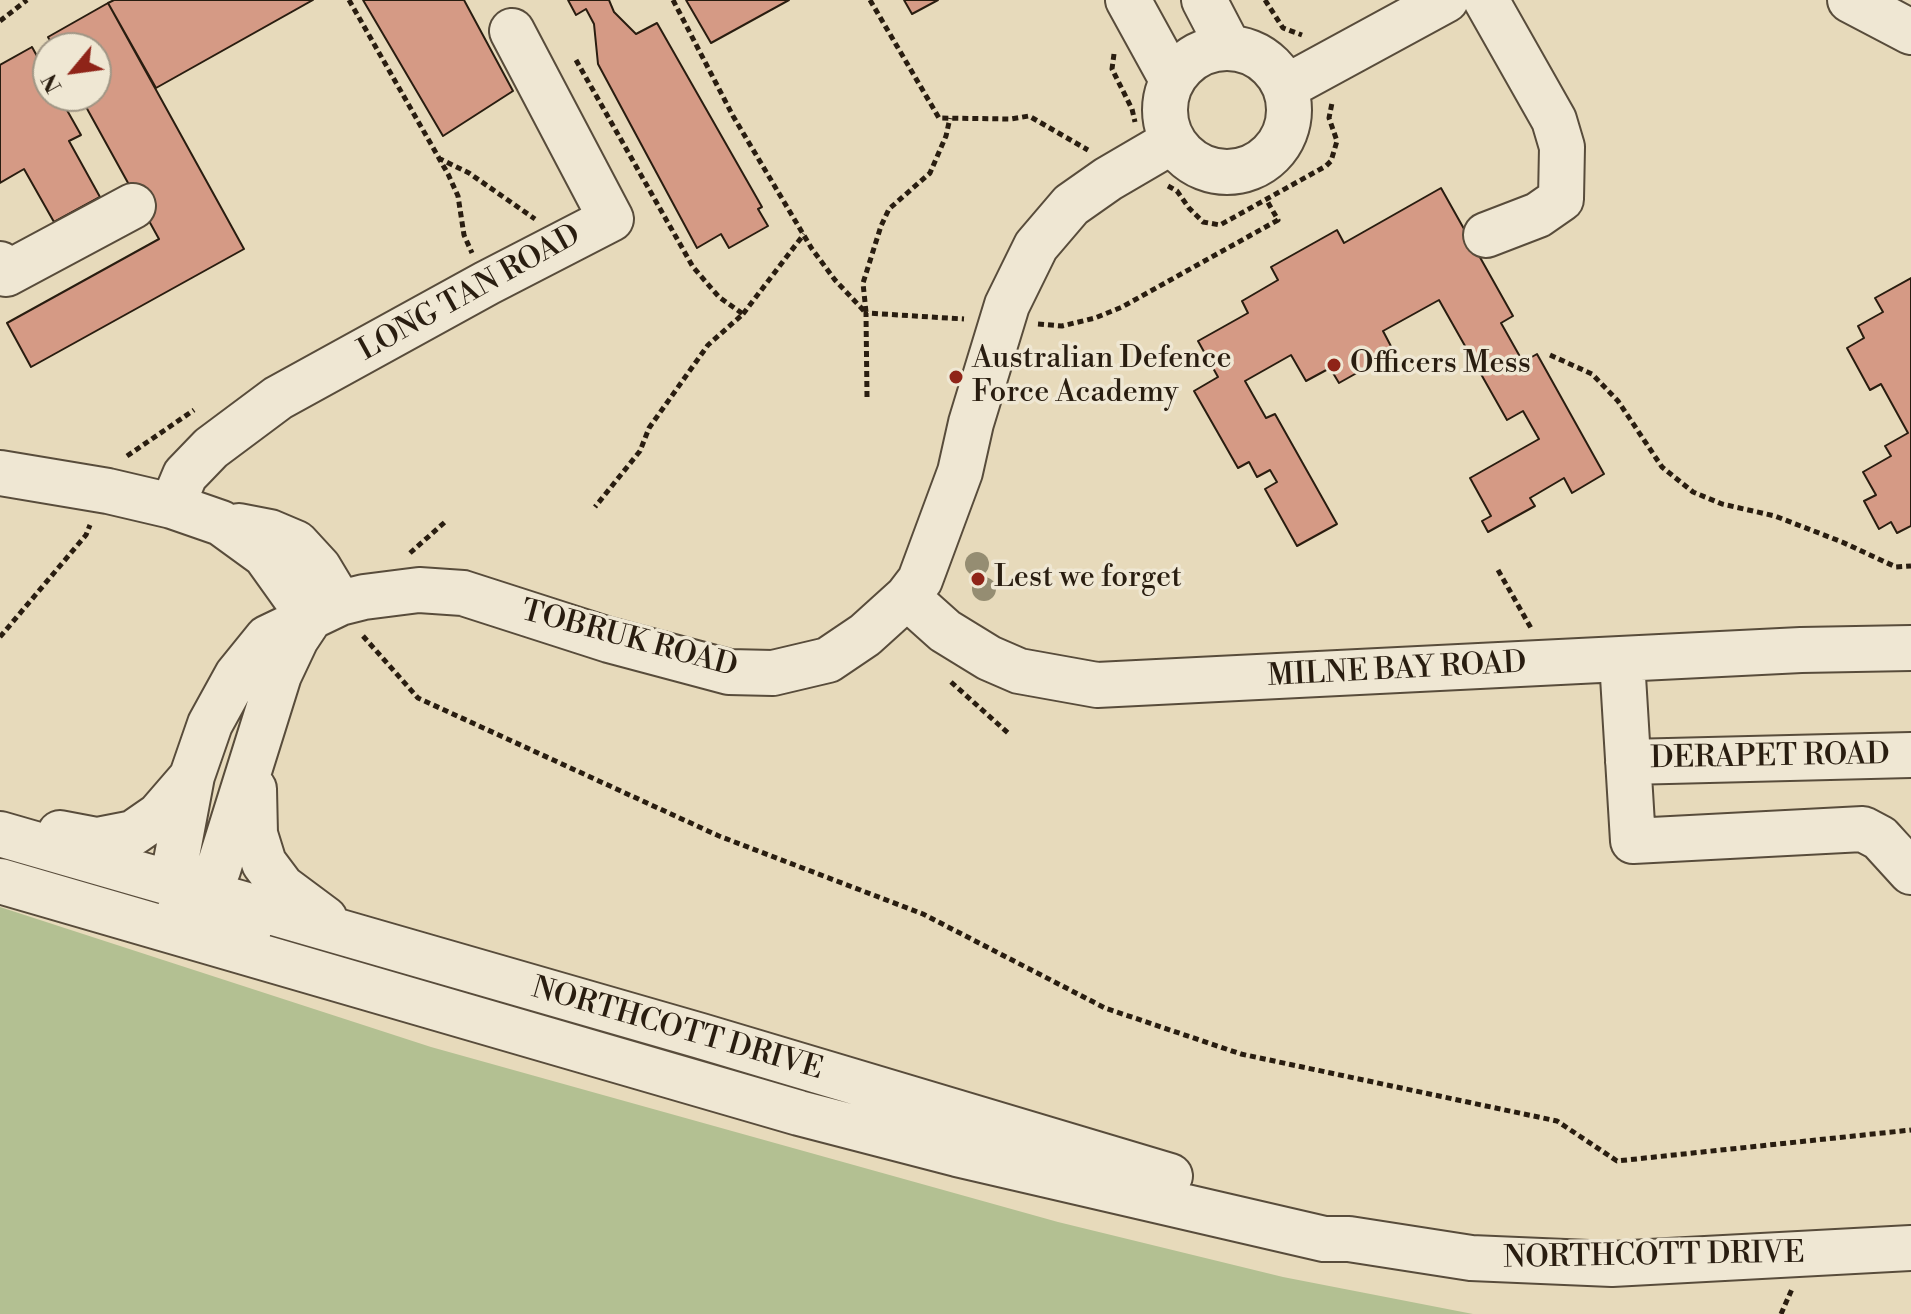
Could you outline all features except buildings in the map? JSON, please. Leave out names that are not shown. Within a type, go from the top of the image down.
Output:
[{"type":"street","points":[[1128,0],[1172,80]]},
{"type":"street","points":[[1204,0],[1229,48]]},
{"type":"street","points":[[1286,87],[1446,0]]},
{"type":"street","points":[[1486,0],[1554,120],[1562,147],[1561,199],[1538,215],[1486,235]]},
{"type":"street","points":[[1850,0],[1911,32]]},
{"type":"street","name":"LONG TAN ROAD","points":[[172,506],[185,475],[211,448],[278,398],[611,219],[512,31]]},
{"type":"street","points":[[1229,48],[1259,56],[1278,73],[1286,87],[1290,110],[1284,136],[1268,158],[1256,165],[1230,172],[1203,167],[1181,151],[1168,129],[1165,104],[1172,80],[1199,54],[1229,48]]},
{"type":"street","name":"TOBRUK ROAD","points":[[192,894],[176,861],[192,776],[219,705],[250,656],[267,638],[325,610],[364,597],[419,590],[463,593],[683,661],[729,672],[773,673],[828,660],[865,635],[907,597],[920,580],[960,472],[971,423],[1002,320],[1025,266],[1059,217],[1108,179],[1173,141]]},
{"type":"street","points":[[0,264],[6,274],[133,206]]},
{"type":"street","points":[[0,473],[108,491],[172,506],[221,523],[265,555],[325,610],[284,663],[218,870],[175,912],[128,917]]},
{"type":"street","name":"MILNE BAY ROAD","points":[[907,597],[945,631],[989,658],[1019,671],[1097,685],[1801,650],[1911,648]]},
{"type":"street","points":[[1622,660],[1633,841],[1863,829],[1880,838],[1911,872]]},
{"type":"street","name":"DERAPET ROAD","points":[[1628,762],[1911,755]]},
{"type":"street","points":[[253,759],[254,823],[264,863],[282,887],[348,935]]},
{"type":"street","points":[[0,816],[74,837],[97,840],[118,838],[139,830],[159,815],[192,776]]},
{"type":"street","name":"NORTHCOTT DRIVE","points":[[0,834],[192,894],[348,935],[1294,1213],[1349,1239]]},
{"type":"street","name":"NORTHCOTT DRIVE","points":[[0,881],[799,1113],[957,1154],[1324,1239],[1349,1239],[1471,1258],[1612,1264],[1911,1248]]},
{"type":"street","points":[[192,894],[210,918],[265,944],[301,967]]},
{"type":"path","points":[[0,21],[27,0]]},
{"type":"path","points":[[349,0],[448,174],[458,196],[464,235],[473,256]]},
{"type":"path","points":[[673,0],[733,116],[812,249],[866,313],[1062,326],[1095,318],[1122,307],[1278,220],[1266,199]]},
{"type":"path","points":[[870,0],[939,118],[1011,119],[1029,116],[1098,156]]},
{"type":"path","points":[[576,60],[693,267],[719,297],[743,314]]},
{"type":"path","points":[[867,397],[863,283],[889,209],[930,173],[950,118]]},
{"type":"path","points":[[595,507],[640,451],[649,428],[708,345],[743,314],[804,234]]},
{"type":"path","points":[[1550,355],[1592,374],[1618,401],[1662,467],[1693,492],[1722,504],[1775,516],[1896,567],[1911,566]]},
{"type":"path","points":[[0,637],[86,535],[108,491]]},
{"type":"path","points":[[398,561],[445,522]]},
{"type":"path","points":[[1498,570],[1531,629]]},
{"type":"path","points":[[325,610],[351,624],[418,698],[719,836],[923,914],[1105,1008],[1241,1054],[1557,1121],[1617,1161],[1911,1130]]},
{"type":"green space","points":[[0,907],[431,1047],[1058,1222],[1283,1277],[1473,1314],[0,1314]]},
{"type":"place","name":"Officers Mess","points":[[1334,365]]},
{"type":"place","name":"Australian Defence Force Academy","points":[[956,377]]},
{"type":"place","name":"Lest we forget","points":[[978,579]]}]
